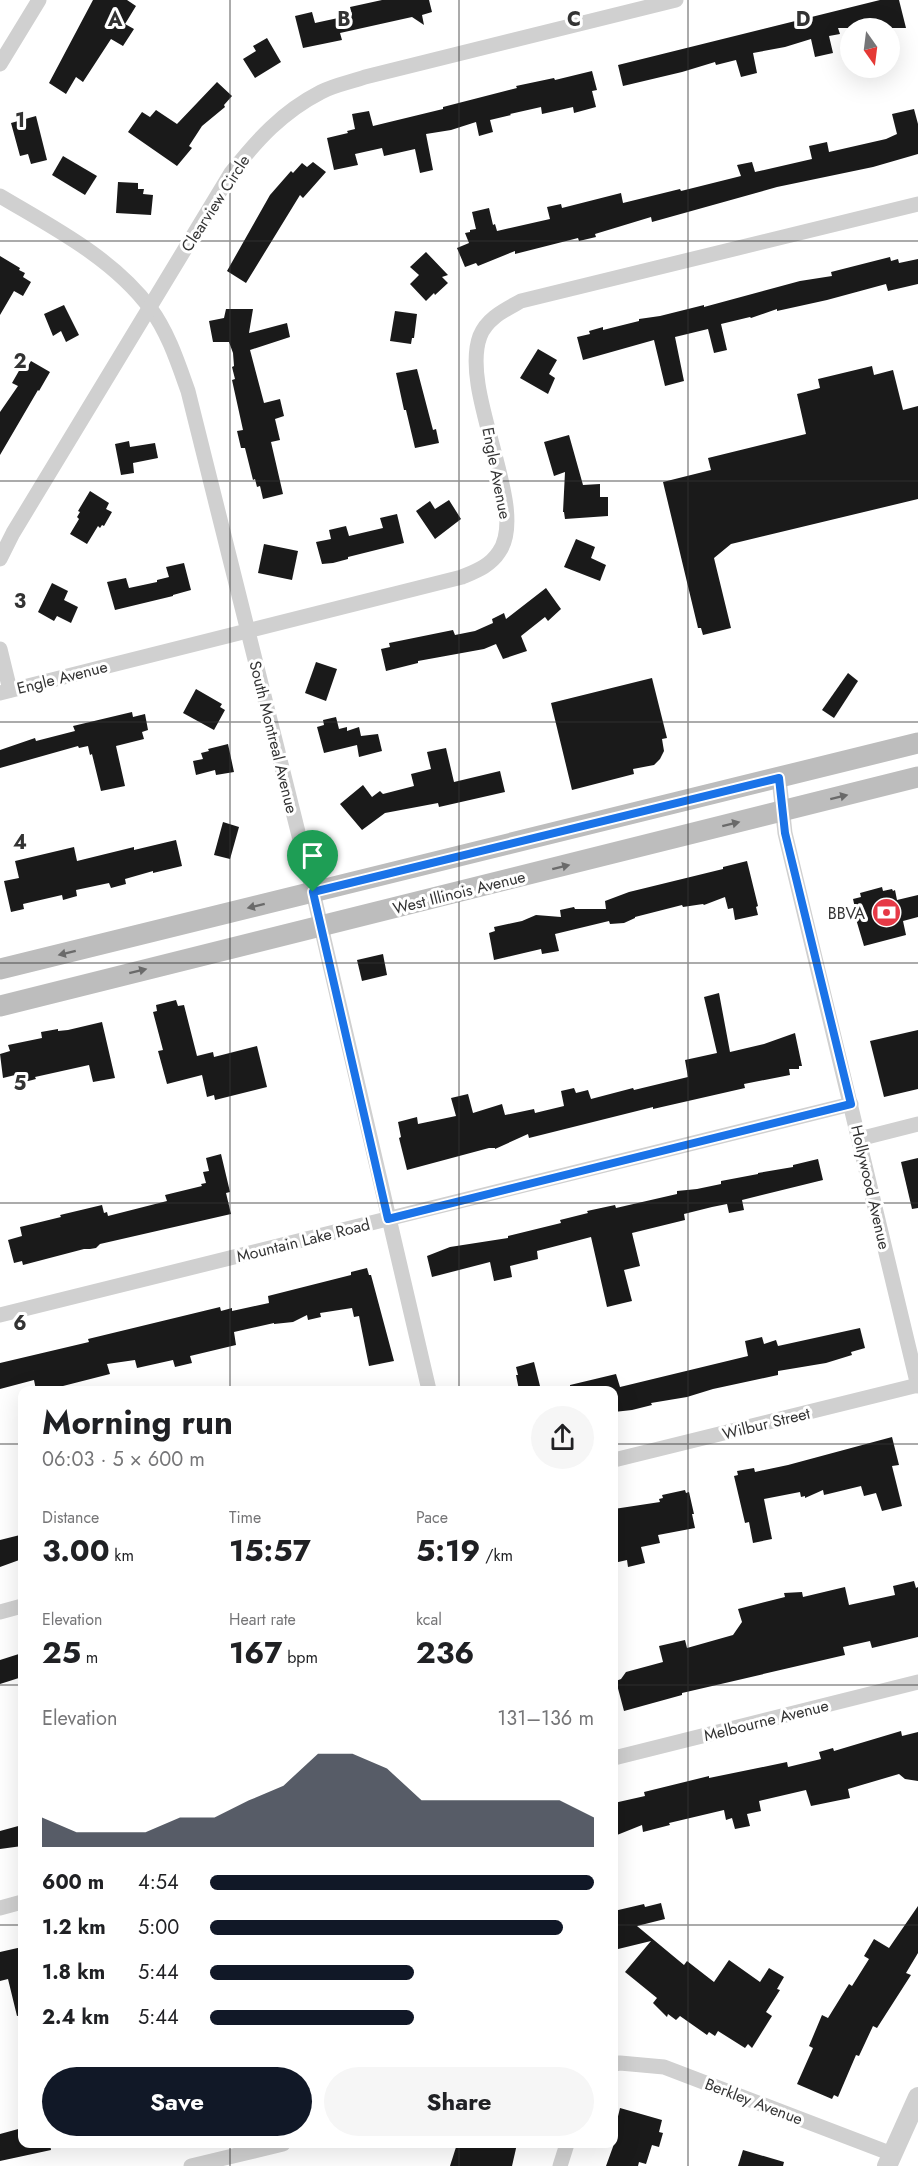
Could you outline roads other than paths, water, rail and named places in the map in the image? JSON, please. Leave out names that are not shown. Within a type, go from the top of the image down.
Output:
[{"type":"main road","points":[[0,969],[918,743]]},
{"type":"main road","name":"West Illinois Avenue","points":[[0,1006],[918,777]]},
{"type":"street","points":[[0,64],[39,0]]},
{"type":"street","name":"Clearview Circle","points":[[0,559],[13,533],[231,173],[257,139],[292,110],[322,91],[366,78],[676,0]]},
{"type":"street","name":"South Montreal Avenue","points":[[0,196],[73,239],[114,270],[150,308],[174,351],[188,391],[313,892],[428,1386]]},
{"type":"street","name":"Engle Avenue","points":[[5,692],[462,577],[484,568],[500,552],[507,534],[507,508],[477,378],[480,335],[494,316],[520,301],[918,204]]},
{"type":"street","points":[[0,649],[5,692]]},
{"type":"street","name":"Hollywood Avenue","points":[[779,778],[785,833],[918,1386]]},
{"type":"street","name":"Mountain Lake Road","points":[[0,1315],[851,1104]]},
{"type":"street","points":[[859,1139],[918,1124]]},
{"type":"street","name":"Wilbur Street","points":[[618,1459],[918,1386]]},
{"type":"street","points":[[0,1612],[18,1607]]},
{"type":"street","name":"Melbourne Avenue","points":[[618,1757],[918,1682]]},
{"type":"street","points":[[0,1908],[18,1903]]},
{"type":"street","name":"Berkley Avenue","points":[[618,2063],[664,2067],[890,2160]]},
{"type":"street","points":[[890,2160],[918,2097]]},
{"type":"street","points":[[191,2166],[266,2148]]},
{"type":"street","points":[[560,2166],[566,2148]]},
{"type":"place","name":"BBVA","points":[[886,913]]}]
